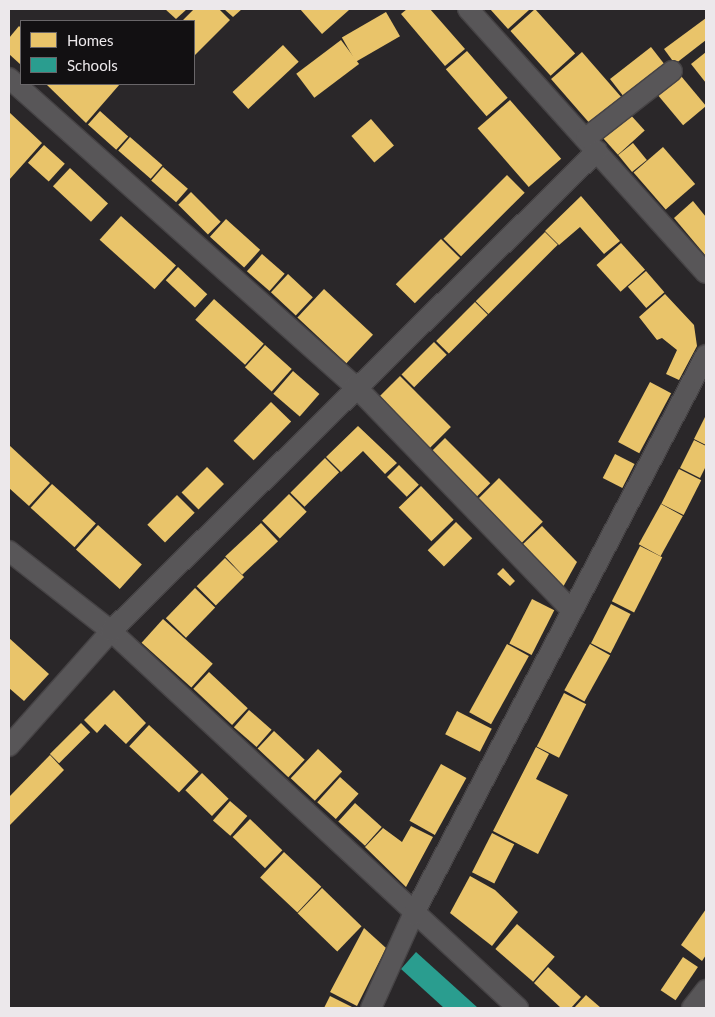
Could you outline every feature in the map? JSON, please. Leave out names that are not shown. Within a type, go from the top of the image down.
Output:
[{"type":"street","points":[[468,9],[706,273]]},
{"type":"street","points":[[9,746],[111,631],[356,387],[591,144],[672,71]]},
{"type":"street","points":[[9,78],[356,387],[572,611]]},
{"type":"street","points":[[371,1008],[413,915],[706,355]]},
{"type":"street","points":[[9,551],[111,631],[413,915],[518,1008]]},
{"type":"street","points":[[692,1008],[706,990]]},
{"type":"building: Homes","points":[[165,9],[187,9],[176,19]]},
{"type":"building: Homes","points":[[194,9],[219,9],[230,20],[195,55],[195,20],[183,20]]},
{"type":"building: Homes","points":[[224,9],[242,9],[233,17]]},
{"type":"building: Homes","points":[[300,9],[348,9],[349,10],[322,34]]},
{"type":"building: Homes","points":[[407,9],[430,9],[465,49],[445,66],[401,14]]},
{"type":"building: Homes","points":[[490,9],[528,9],[529,10],[508,29]]},
{"type":"building: Homes","points":[[535,9],[575,54],[551,76],[510,31]]},
{"type":"building: Homes","points":[[386,12],[400,36],[356,62],[342,38]]},
{"type":"building: Homes","points":[[706,18],[706,40],[675,64],[664,49]]},
{"type":"building: Homes","points":[[19,26],[20,64],[9,54],[9,38]]},
{"type":"building: Homes","points":[[341,40],[359,64],[314,98],[296,74]]},
{"type":"building: Homes","points":[[283,45],[299,62],[248,109],[233,92]]},
{"type":"building: Homes","points":[[651,47],[666,66],[625,98],[610,79]]},
{"type":"building: Homes","points":[[467,51],[508,98],[487,116],[446,69]]},
{"type":"building: Homes","points":[[582,52],[624,100],[593,127],[551,79]]},
{"type":"building: Homes","points":[[706,52],[706,83],[691,64]]},
{"type":"building: Homes","points":[[681,76],[706,106],[683,125],[658,95]]},
{"type":"building: Homes","points":[[47,85],[119,85],[86,123]]},
{"type":"building: Homes","points":[[510,100],[561,159],[529,187],[478,128]]},
{"type":"building: Homes","points":[[100,111],[128,136],[116,150],[88,124]]},
{"type":"building: Homes","points":[[9,112],[42,143],[9,180]]},
{"type":"building: Homes","points":[[628,112],[645,131],[618,155],[601,136]]},
{"type":"building: Homes","points":[[371,119],[394,145],[374,162],[351,136]]},
{"type":"building: Homes","points":[[130,137],[162,165],[151,179],[118,151]]},
{"type":"building: Homes","points":[[633,143],[647,160],[632,172],[618,155]]},
{"type":"building: Homes","points":[[44,145],[65,164],[49,182],[28,163]]},
{"type":"building: Homes","points":[[663,147],[695,184],[666,210],[634,173]]},
{"type":"building: Homes","points":[[163,167],[188,189],[176,202],[151,181]]},
{"type":"building: Homes","points":[[70,168],[108,203],[91,222],[53,186]]},
{"type":"building: Homes","points":[[507,175],[525,193],[461,256],[443,239]]},
{"type":"building: Homes","points":[[191,192],[221,222],[208,234],[178,205]]},
{"type":"building: Homes","points":[[581,196],[620,241],[604,254],[580,227],[559,245],[545,231]]},
{"type":"building: Homes","points":[[693,201],[706,217],[706,256],[674,218]]},
{"type":"building: Homes","points":[[121,216],[176,266],[155,289],[100,240]]},
{"type":"building: Homes","points":[[226,219],[260,250],[244,268],[210,237]]},
{"type":"building: Homes","points":[[545,232],[558,245],[488,314],[476,301]]},
{"type":"building: Homes","points":[[441,239],[460,258],[415,303],[396,284]]},
{"type":"building: Homes","points":[[621,243],[645,270],[621,292],[596,265]]},
{"type":"building: Homes","points":[[262,254],[285,274],[270,291],[247,271]]},
{"type":"building: Homes","points":[[178,267],[207,294],[195,307],[166,280]]},
{"type":"building: Homes","points":[[646,271],[664,292],[646,308],[628,287]]},
{"type":"building: Homes","points":[[288,274],[313,297],[296,315],[271,292]]},
{"type":"building: Homes","points":[[324,289],[373,335],[346,363],[297,318]]},
{"type":"building: Homes","points":[[665,294],[694,325],[697,346],[679,380],[666,374],[677,350],[662,338],[657,340],[639,317]]},
{"type":"building: Homes","points":[[214,299],[264,344],[245,365],[195,320]]},
{"type":"building: Homes","points":[[475,302],[488,315],[449,354],[436,341]]},
{"type":"building: Homes","points":[[434,342],[447,355],[414,387],[401,375]]},
{"type":"building: Homes","points":[[265,345],[292,369],[272,391],[245,367]]},
{"type":"building: Homes","points":[[293,371],[319,394],[300,417],[273,394]]},
{"type":"building: Homes","points":[[400,376],[451,427],[428,450],[377,399]]},
{"type":"building: Homes","points":[[650,382],[671,393],[639,453],[618,442]]},
{"type":"building: Homes","points":[[271,402],[291,421],[254,460],[233,441]]},
{"type":"building: Homes","points":[[706,415],[706,445],[694,439]]},
{"type":"building: Homes","points":[[358,426],[397,463],[385,474],[363,451],[341,472],[326,457]]},
{"type":"building: Homes","points":[[445,438],[490,483],[475,498],[430,453]]},
{"type":"building: Homes","points":[[694,440],[706,446],[706,466],[700,478],[680,468]]},
{"type":"building: Homes","points":[[9,445],[50,483],[29,506],[9,488]]},
{"type":"building: Homes","points":[[615,454],[635,464],[622,488],[603,478]]},
{"type":"building: Homes","points":[[325,458],[339,472],[304,507],[290,493]]},
{"type":"building: Homes","points":[[399,465],[419,485],[407,497],[387,477]]},
{"type":"building: Homes","points":[[207,467],[224,484],[199,509],[182,492]]},
{"type":"building: Homes","points":[[679,469],[701,480],[684,515],[661,504]]},
{"type":"building: Homes","points":[[499,478],[543,522],[522,543],[478,499]]},
{"type":"building: Homes","points":[[52,484],[96,523],[74,547],[31,508]]},
{"type":"building: Homes","points":[[421,486],[454,520],[431,541],[399,508]]},
{"type":"building: Homes","points":[[289,494],[307,512],[280,539],[262,521]]},
{"type":"building: Homes","points":[[177,495],[195,513],[165,542],[147,525]]},
{"type":"building: Homes","points":[[661,504],[683,516],[661,556],[639,544]]},
{"type":"building: Homes","points":[[456,522],[472,538],[444,567],[428,550]]},
{"type":"building: Homes","points":[[261,523],[278,541],[242,575],[225,556]]},
{"type":"building: Homes","points":[[98,525],[142,564],[120,589],[76,550]]},
{"type":"building: Homes","points":[[542,526],[577,562],[563,587],[522,545]]},
{"type":"building: Homes","points":[[640,546],[662,557],[634,613],[612,601]]},
{"type":"building: Homes","points":[[225,558],[244,577],[216,605],[197,586]]},
{"type":"building: Homes","points":[[503,568],[515,581],[510,586],[497,574]]},
{"type":"building: Homes","points":[[195,588],[215,607],[186,638],[166,618]]},
{"type":"building: Homes","points":[[532,599],[554,610],[532,655],[509,644]]},
{"type":"building: Homes","points":[[611,604],[631,614],[611,653],[591,643]]},
{"type":"building: Homes","points":[[163,619],[213,664],[191,688],[142,643]]},
{"type":"building: Homes","points":[[9,638],[49,674],[24,701],[9,688]]},
{"type":"building: Homes","points":[[507,644],[529,656],[491,724],[469,712]]},
{"type":"building: Homes","points":[[590,644],[610,655],[584,702],[564,690]]},
{"type":"building: Homes","points":[[209,672],[248,708],[232,725],[193,689]]},
{"type":"building: Homes","points":[[114,690],[146,723],[126,744],[105,724],[97,733],[84,720]]},
{"type":"building: Homes","points":[[564,693],[586,704],[559,758],[537,746]]},
{"type":"building: Homes","points":[[249,710],[272,730],[257,747],[234,727]]},
{"type":"building: Homes","points":[[457,711],[492,729],[480,752],[445,734]]},
{"type":"building: Homes","points":[[81,723],[90,732],[59,763],[50,754]]},
{"type":"building: Homes","points":[[149,725],[199,771],[179,793],[129,746]]},
{"type":"building: Homes","points":[[274,731],[305,760],[288,777],[258,749]]},
{"type":"building: Homes","points":[[536,747],[549,754],[536,779],[568,795],[538,854],[493,831]]},
{"type":"building: Homes","points":[[318,749],[342,772],[315,801],[291,778]]},
{"type":"building: Homes","points":[[50,755],[64,770],[9,826],[9,797]]},
{"type":"building: Homes","points":[[441,764],[466,778],[435,835],[409,821]]},
{"type":"building: Homes","points":[[202,773],[229,799],[212,816],[185,790]]},
{"type":"building: Homes","points":[[340,777],[359,794],[336,819],[317,802]]},
{"type":"building: Homes","points":[[230,801],[247,816],[230,836],[213,821]]},
{"type":"building: Homes","points":[[355,803],[382,827],[365,846],[338,822]]},
{"type":"building: Homes","points":[[250,819],[282,850],[265,868],[233,837]]},
{"type":"building: Homes","points":[[411,826],[433,837],[406,887],[365,847],[383,828],[402,842]]},
{"type":"building: Homes","points":[[492,833],[514,844],[494,884],[472,872]]},
{"type":"building: Homes","points":[[284,852],[321,887],[297,912],[260,878]]},
{"type":"building: Homes","points":[[470,876],[495,890],[518,912],[492,946],[450,913]]},
{"type":"building: Homes","points":[[322,888],[362,926],[337,951],[298,913]]},
{"type":"building: Homes","points":[[706,909],[706,955],[702,961],[681,945]]},
{"type":"building: Homes","points":[[517,924],[555,957],[533,982],[495,949]]},
{"type":"building: Homes","points":[[364,928],[386,948],[357,1006],[330,992]]},
{"type":"building: Homes","points":[[683,957],[698,967],[676,1000],[661,990]]},
{"type":"building: Homes","points":[[548,967],[581,997],[571,1008],[561,1008],[534,983]]},
{"type":"building: Homes","points":[[586,995],[601,1008],[574,1008]]},
{"type":"building: Homes","points":[[330,996],[354,1008],[324,1008]]},
{"type":"building: Schools","points":[[416,952],[478,1008],[444,1008],[401,969]]}]
